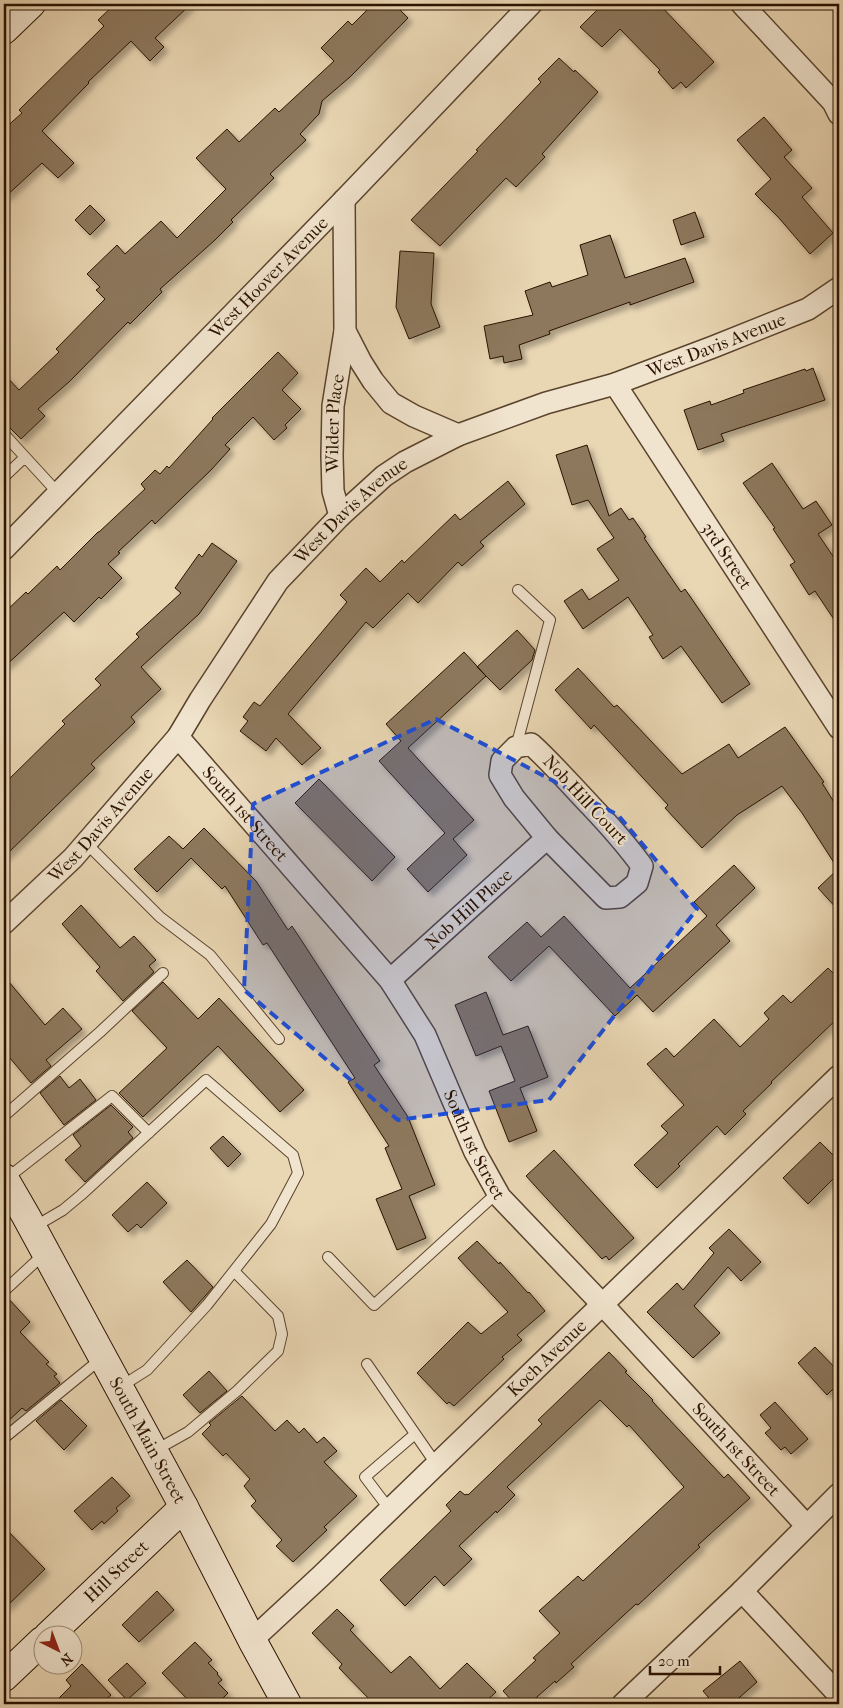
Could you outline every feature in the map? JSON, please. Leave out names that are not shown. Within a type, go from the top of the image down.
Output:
[{"type":"main road","points":[[4,30],[31,4]]},
{"type":"main road","name":"South Main Street","points":[[4,1179],[33,1228],[184,1507],[287,1704]]},
{"type":"main road","name":"Hill Street","points":[[59,1626],[184,1507]]},
{"type":"main road","points":[[4,1677],[32,1650]]},
{"type":"street","name":"West Hoover Avenue","points":[[4,549],[344,200],[530,4]]},
{"type":"street","points":[[742,4],[833,102],[839,114]]},
{"type":"street","name":"Wilder Place","points":[[340,516],[333,491],[332,456],[333,406],[345,331],[344,200]]},
{"type":"street","name":"West Davis Avenue","points":[[4,923],[74,858],[178,737],[200,700],[278,582],[340,516],[384,476],[405,462],[458,436],[546,403],[615,384],[713,347],[808,308],[839,288]]},
{"type":"street","name":"Wilder Place","points":[[345,331],[373,381],[391,402],[414,416],[458,436]]},
{"type":"street","name":"3rd Street","points":[[615,384],[839,728]]},
{"type":"street","name":"South 1st Street","points":[[178,737],[390,980],[426,1035],[475,1152],[500,1197],[602,1304],[806,1525]]},
{"type":"street","name":"Nob Hill Court","points":[[531,744],[548,759],[630,848],[642,866],[637,882],[620,897],[606,898],[547,838],[514,798],[500,775],[502,761],[516,747],[531,744]]},
{"type":"street","name":"Nob Hill Place","points":[[390,980],[547,838]]},
{"type":"street","name":"Koch Avenue","points":[[252,1640],[390,1510],[839,1076]]},
{"type":"street","points":[[623,1704],[742,1591],[839,1494]]},
{"type":"street","points":[[742,1591],[839,1695]]},
{"type":"lane","points":[[4,434],[58,493]]},
{"type":"lane","points":[[4,477],[25,457]]},
{"type":"lane","points":[[516,747],[550,620],[518,590]]},
{"type":"lane","points":[[86,843],[160,917],[210,955],[279,1039]]},
{"type":"lane","points":[[4,1116],[93,1038],[163,972]]},
{"type":"lane","points":[[33,1228],[64,1210],[206,1080],[294,1155],[298,1173],[271,1224],[207,1305],[146,1370],[119,1388]]},
{"type":"lane","points":[[4,1179],[112,1096],[149,1133]]},
{"type":"lane","points":[[328,1257],[374,1305],[498,1192]]},
{"type":"lane","points":[[4,1292],[46,1252]]},
{"type":"lane","points":[[153,1451],[188,1432],[237,1391],[278,1352],[282,1334],[278,1316],[234,1271]]},
{"type":"lane","points":[[4,1438],[102,1357]]},
{"type":"lane","points":[[367,1364],[436,1464]]},
{"type":"lane","points":[[390,1510],[365,1477],[415,1434]]},
{"type":"highlighted area","points":[[436,719],[618,815],[697,909],[549,1100],[398,1120],[244,990],[253,804]]},
{"type":"building","points":[[115,4],[191,4],[155,38],[164,47],[150,61],[131,41],[88,82],[42,131],[74,163],[58,178],[42,163],[4,198],[4,129],[22,113],[19,110],[104,26],[98,20]]},
{"type":"building","points":[[373,4],[394,4],[408,18],[350,77],[322,101],[319,114],[300,134],[306,140],[270,174],[274,178],[231,220],[233,222],[215,240],[160,289],[162,292],[130,324],[128,322],[70,381],[38,409],[45,416],[21,439],[4,422],[4,374],[19,390],[59,352],[56,349],[105,299],[96,290],[100,287],[87,274],[117,245],[125,254],[161,221],[177,238],[226,189],[196,158],[227,129],[239,142],[275,108],[279,112],[334,61],[321,48],[348,21],[352,25]]},
{"type":"building","points":[[603,4],[659,4],[714,62],[686,88],[681,82],[673,89],[658,72],[660,70],[620,29],[602,47],[580,27]]},
{"type":"building","points":[[559,58],[598,92],[542,154],[545,157],[516,187],[506,178],[440,246],[411,220],[478,151],[476,150],[541,82],[538,79]]},
{"type":"building","points":[[764,117],[792,150],[784,157],[812,188],[802,197],[833,233],[810,254],[755,194],[771,179],[737,140]]},
{"type":"building","points":[[90,205],[105,220],[90,235],[75,220]]},
{"type":"building","points":[[695,212],[704,237],[681,245],[673,220]]},
{"type":"building","points":[[610,235],[625,278],[685,258],[694,282],[630,305],[630,302],[549,331],[550,334],[519,345],[522,359],[504,363],[503,356],[490,359],[484,326],[533,315],[525,291],[550,282],[552,287],[588,275],[580,245]]},
{"type":"building","points":[[400,251],[434,253],[431,304],[440,327],[409,339],[396,307]]},
{"type":"building","points":[[278,352],[298,373],[282,390],[301,409],[285,425],[287,428],[274,440],[253,417],[225,445],[230,449],[211,470],[155,524],[152,520],[108,564],[122,578],[101,599],[99,597],[74,622],[64,612],[4,667],[4,613],[26,592],[28,594],[57,566],[60,570],[145,489],[141,484],[155,470],[160,474],[167,466],[169,468],[212,418]]},
{"type":"building","points":[[813,368],[825,400],[721,434],[724,441],[698,450],[684,410],[710,401],[711,405],[744,393],[743,390]]},
{"type":"building","points":[[587,445],[609,516],[621,508],[629,520],[633,518],[646,537],[644,538],[681,592],[685,589],[750,684],[722,703],[681,646],[663,659],[649,637],[653,635],[628,597],[583,629],[564,601],[582,589],[589,600],[619,580],[597,549],[614,538],[588,500],[572,505],[556,455]]},
{"type":"building","points":[[772,463],[803,509],[816,501],[832,525],[818,534],[839,565],[839,627],[815,591],[809,595],[790,565],[795,562],[773,529],[775,528],[743,483]]},
{"type":"building","points":[[508,481],[525,504],[480,542],[484,546],[462,566],[458,562],[418,603],[408,593],[373,628],[366,622],[288,714],[321,748],[302,765],[276,738],[266,751],[240,731],[248,721],[243,717],[254,702],[260,706],[347,602],[340,595],[366,568],[380,582],[402,560],[404,563],[455,514],[460,520]]},
{"type":"building","points":[[212,543],[237,561],[199,614],[141,667],[161,689],[131,717],[135,722],[91,764],[95,768],[4,857],[4,784],[65,724],[62,721],[101,685],[95,679],[139,637],[136,634],[181,593],[175,588],[199,554],[202,557]]},
{"type":"building","points":[[517,630],[535,650],[532,660],[500,690],[477,667]]},
{"type":"building","points":[[464,652],[486,676],[408,748],[474,820],[453,839],[467,855],[428,892],[407,869],[445,833],[379,761],[401,741],[386,724]]},
{"type":"building","points":[[578,668],[614,707],[617,705],[682,774],[729,744],[738,758],[785,727],[824,782],[822,783],[839,810],[839,911],[818,888],[838,869],[782,786],[737,815],[702,848],[665,808],[668,805],[594,725],[591,729],[555,690]]},
{"type":"building","points":[[319,779],[395,857],[372,881],[295,803]]},
{"type":"building","points":[[204,828],[256,881],[288,930],[292,926],[380,1061],[374,1065],[408,1117],[435,1185],[409,1196],[426,1238],[397,1250],[376,1199],[402,1189],[385,1148],[389,1146],[348,1082],[355,1078],[267,943],[263,945],[225,886],[222,889],[191,858],[157,892],[134,869],[169,836],[183,849]]},
{"type":"building","points":[[734,865],[755,888],[716,925],[730,941],[653,1012],[637,995],[615,1016],[549,946],[511,981],[488,957],[527,922],[541,937],[564,916],[630,988],[707,916],[694,902]]},
{"type":"building","points":[[81,905],[120,948],[134,936],[156,960],[149,966],[154,972],[123,1001],[96,971],[100,967],[62,924]]},
{"type":"building","points":[[828,968],[839,979],[839,1017],[771,1082],[743,1111],[746,1114],[725,1135],[717,1126],[678,1164],[680,1166],[657,1188],[634,1165],[668,1133],[661,1126],[684,1105],[647,1064],[666,1048],[674,1057],[714,1019],[740,1047],[769,1019],[764,1013],[783,995],[791,1003]]},
{"type":"building","points":[[4,976],[45,1025],[63,1008],[82,1029],[46,1060],[51,1066],[31,1083],[4,1051]]},
{"type":"building","points":[[163,982],[198,1019],[219,998],[304,1090],[280,1112],[218,1046],[143,1117],[119,1093],[167,1048],[132,1011]]},
{"type":"building","points":[[486,992],[503,1035],[528,1026],[548,1077],[520,1088],[537,1131],[509,1142],[489,1091],[515,1081],[501,1046],[476,1056],[455,1005]]},
{"type":"building","points":[[60,1076],[69,1088],[80,1079],[96,1100],[64,1125],[40,1093]]},
{"type":"building","points":[[111,1105],[133,1127],[128,1132],[133,1138],[85,1182],[65,1160],[81,1146],[73,1135]]},
{"type":"building","points":[[223,1136],[241,1154],[228,1167],[210,1148]]},
{"type":"building","points":[[820,1142],[839,1161],[839,1173],[808,1204],[783,1178]]},
{"type":"building","points":[[554,1150],[634,1238],[609,1260],[606,1256],[602,1259],[526,1176]]},
{"type":"building","points":[[147,1182],[167,1203],[141,1228],[137,1224],[128,1232],[112,1215]]},
{"type":"building","points":[[729,1229],[761,1262],[741,1281],[728,1267],[694,1306],[720,1333],[693,1358],[647,1312],[677,1283],[683,1290],[714,1253],[709,1248]]},
{"type":"building","points":[[477,1241],[499,1264],[500,1262],[545,1311],[517,1335],[522,1340],[502,1357],[504,1359],[454,1406],[449,1402],[447,1404],[417,1373],[468,1322],[481,1334],[508,1312],[458,1258]]},
{"type":"building","points":[[187,1260],[213,1287],[191,1312],[163,1282]]},
{"type":"building","points":[[7,1297],[30,1322],[20,1332],[49,1362],[46,1364],[57,1374],[54,1376],[60,1383],[26,1411],[22,1408],[4,1425],[4,1298]]},
{"type":"building","points":[[815,1347],[839,1372],[839,1383],[827,1395],[798,1363]]},
{"type":"building","points":[[609,1352],[627,1371],[625,1372],[724,1478],[728,1474],[750,1498],[698,1545],[700,1547],[638,1605],[636,1604],[571,1664],[574,1667],[556,1683],[555,1681],[529,1704],[515,1704],[503,1691],[536,1660],[533,1658],[560,1633],[539,1611],[578,1576],[583,1581],[684,1487],[629,1425],[627,1427],[600,1400],[507,1487],[515,1495],[459,1546],[472,1559],[444,1586],[435,1576],[405,1606],[380,1580],[451,1511],[446,1505],[460,1491],[468,1495],[542,1424],[538,1420]]},
{"type":"building","points":[[209,1371],[227,1391],[200,1413],[183,1395]]},
{"type":"building","points":[[242,1396],[275,1431],[287,1420],[299,1433],[304,1428],[317,1443],[324,1437],[337,1451],[324,1462],[357,1496],[324,1527],[327,1530],[293,1562],[276,1546],[282,1540],[251,1506],[256,1501],[244,1486],[250,1479],[226,1453],[223,1456],[202,1434],[211,1425],[209,1423]]},
{"type":"building","points":[[61,1400],[87,1426],[64,1450],[36,1421]]},
{"type":"building","points":[[775,1402],[808,1439],[791,1454],[785,1447],[781,1450],[765,1433],[771,1428],[760,1415]]},
{"type":"building","points":[[112,1477],[130,1496],[116,1508],[118,1511],[104,1524],[102,1521],[92,1530],[74,1511]]},
{"type":"building","points":[[4,1527],[45,1569],[4,1609]]},
{"type":"building","points":[[157,1591],[174,1610],[139,1642],[122,1625]]},
{"type":"building","points":[[337,1609],[354,1626],[350,1630],[391,1673],[410,1656],[440,1689],[467,1663],[496,1692],[483,1704],[374,1704],[339,1668],[342,1664],[312,1633]]},
{"type":"building","points":[[195,1642],[212,1660],[208,1663],[222,1680],[218,1683],[228,1693],[217,1704],[192,1704],[162,1673]]},
{"type":"building","points":[[740,1661],[757,1682],[732,1704],[714,1704],[703,1691]]},
{"type":"building","points":[[127,1663],[146,1683],[127,1700],[108,1680]]},
{"type":"building","points":[[82,1664],[111,1695],[101,1704],[53,1704],[71,1686],[66,1680],[70,1676],[82,1676]]}]
